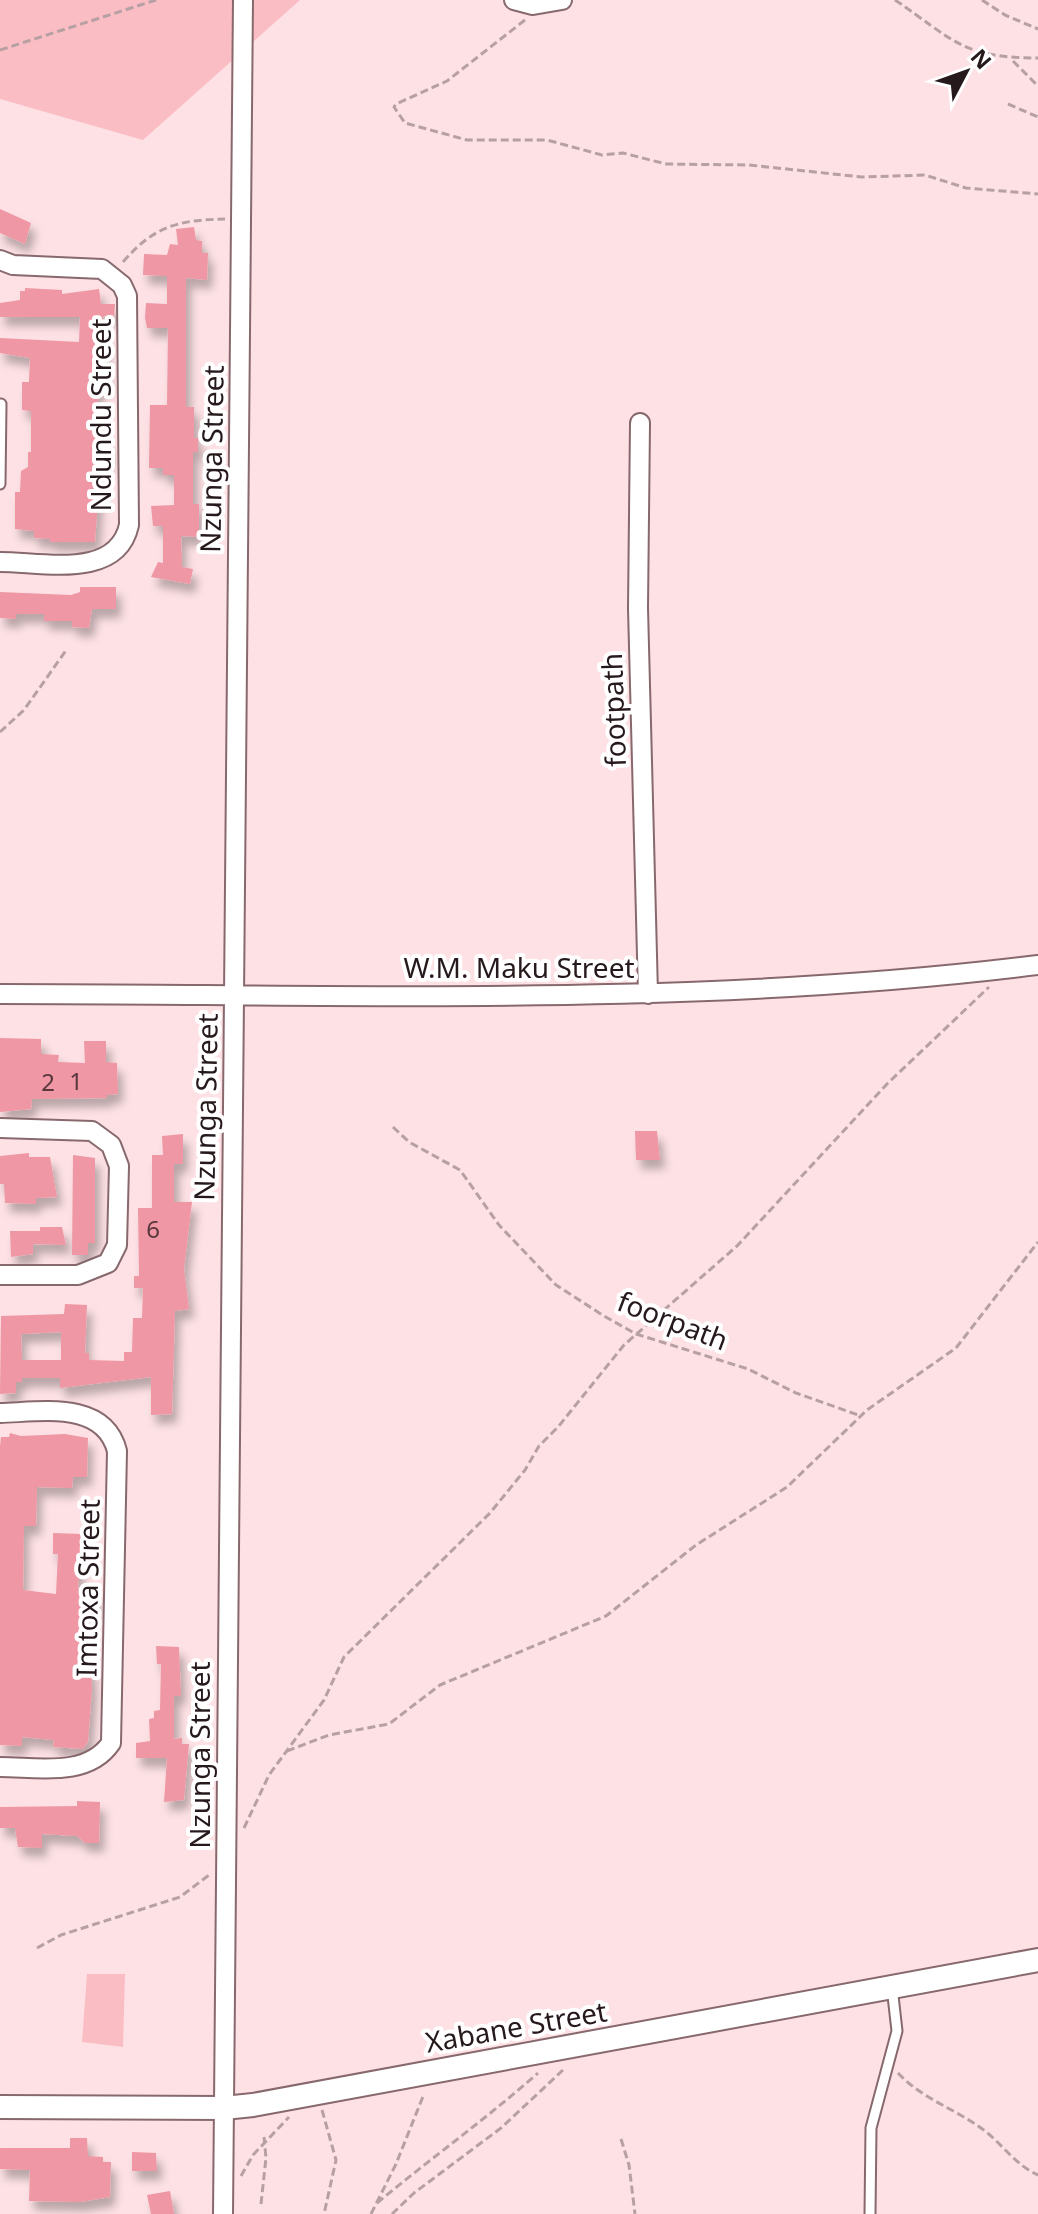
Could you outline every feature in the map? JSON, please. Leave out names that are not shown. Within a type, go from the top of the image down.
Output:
[{"type":"street","name":"Nzunga Street","points":[[223,2214],[243,0]]},
{"type":"street","points":[[514,0],[533,5],[562,0]]},
{"type":"street","points":[[0,260],[13,265],[102,269],[111,275]]},
{"type":"street","name":"Ndundu Street","points":[[0,562],[91,563],[111,556],[126,538],[129,525],[127,296],[111,275]]},
{"type":"street","name":"footpath","points":[[640,423],[637,496],[648,994]]},
{"type":"street","name":"W.M. Maku Street","points":[[0,994],[648,994],[890,980],[1038,965]]},
{"type":"street","points":[[0,1128],[92,1131],[111,1145],[119,1166],[117,1245],[108,1263],[78,1275],[0,1275]]},
{"type":"street","name":"Imtoxa Street","points":[[0,1413],[90,1415],[108,1430],[117,1451],[111,1743],[96,1760],[70,1768],[0,1767]]},
{"type":"street","name":"Xabane Street","points":[[0,2107],[224,2108],[1038,1960]]},
{"type":"lane","points":[[0,484],[1,404]]},
{"type":"lane","points":[[870,2214],[871,2128],[897,2031],[892,1987]]},
{"type":"path","points":[[0,50],[156,0]]},
{"type":"path","points":[[895,0],[958,46],[1012,59],[1038,58]]},
{"type":"path","points":[[982,0],[1005,15],[1038,29]]},
{"type":"path","points":[[528,18],[494,41],[447,81],[395,105],[405,123],[467,140],[547,140],[602,155],[623,153],[666,164],[749,165],[862,177],[925,175],[987,191],[1038,194]]},
{"type":"path","points":[[1012,59],[1038,86]]},
{"type":"path","points":[[1008,104],[1038,117]]},
{"type":"path","points":[[111,275],[138,244],[158,230],[203,220],[241,218]]},
{"type":"path","points":[[0,732],[24,710],[67,649]]},
{"type":"path","points":[[226,1850],[242,1833],[269,1775],[284,1752],[324,1700],[344,1657],[490,1513],[525,1470],[539,1446],[636,1334],[737,1246],[887,1084],[951,1020],[1010,969]]},
{"type":"path","name":"foorpath","points":[[393,1127],[409,1142],[460,1170],[499,1225],[556,1285],[636,1334],[748,1369],[796,1393],[861,1416]]},
{"type":"path","points":[[284,1752],[329,1735],[389,1724],[440,1685],[606,1616],[696,1545],[787,1487],[861,1416],[956,1348],[1038,1242]]},
{"type":"path","points":[[37,1948],[61,1935],[180,1897],[213,1873]]},
{"type":"path","points":[[887,2065],[912,2089],[981,2128],[1024,2169],[1038,2175]]},
{"type":"path","points":[[377,2203],[428,2160],[476,2127],[543,2068]]},
{"type":"path","points":[[392,2214],[414,2193],[501,2128],[563,2070]]},
{"type":"path","points":[[371,2214],[396,2164],[433,2072]]},
{"type":"path","points":[[320,2092],[329,2144],[336,2160],[324,2214]]},
{"type":"path","points":[[240,2179],[253,2155],[291,2115]]},
{"type":"path","points":[[261,2204],[266,2158],[264,2137]]},
{"type":"path","points":[[621,2139],[629,2165],[635,2214]]},
{"type":"shaded area","points":[[0,0],[300,0],[143,140],[0,99]]},
{"type":"shaded area","points":[[87,1974],[125,1974],[123,2047],[82,2042]]},
{"type":"building","points":[[0,209],[31,223],[25,244],[0,233]]},
{"type":"building","points":[[194,227],[196,240],[202,241],[202,253],[208,253],[207,280],[186,278],[186,407],[194,407],[194,438],[198,438],[198,452],[193,452],[193,504],[199,504],[199,537],[181,536],[182,567],[193,569],[190,584],[151,577],[158,562],[163,563],[163,526],[153,526],[151,506],[174,505],[174,475],[163,475],[163,468],[149,468],[150,405],[167,405],[168,328],[147,328],[146,303],[167,304],[167,276],[143,275],[144,254],[167,255],[170,244],[178,245],[176,229]]},
{"type":"building","points":[[25,288],[62,290],[62,294],[99,289],[101,304],[115,304],[114,317],[103,316],[106,387],[98,388],[98,418],[101,418],[101,441],[108,441],[108,463],[96,463],[99,485],[95,542],[50,542],[50,539],[34,538],[34,531],[15,529],[15,492],[20,492],[21,471],[28,467],[28,452],[31,452],[31,411],[22,410],[22,382],[29,382],[30,358],[0,353],[0,338],[79,342],[80,317],[0,317],[0,303],[20,300],[20,291],[25,291]]},
{"type":"building","points":[[80,587],[116,587],[116,609],[92,609],[89,628],[72,627],[72,621],[44,621],[44,614],[16,614],[16,619],[0,618],[0,592],[71,595],[80,592]]},
{"type":"building","points":[[0,1038],[41,1039],[41,1054],[59,1055],[58,1062],[85,1063],[84,1041],[106,1041],[106,1062],[117,1063],[118,1094],[107,1095],[107,1098],[32,1099],[31,1109],[0,1112]]},
{"type":"building","points":[[635,1131],[657,1131],[660,1160],[636,1160]]},
{"type":"building","points":[[183,1134],[183,1164],[174,1164],[174,1202],[192,1202],[184,1269],[189,1309],[175,1311],[172,1414],[151,1415],[151,1377],[60,1388],[60,1378],[22,1378],[22,1382],[16,1382],[16,1393],[0,1394],[1,1316],[64,1314],[65,1304],[87,1305],[85,1353],[89,1353],[89,1360],[124,1361],[124,1352],[132,1352],[133,1318],[142,1318],[143,1288],[134,1288],[134,1276],[139,1276],[138,1208],[152,1208],[152,1155],[163,1155],[162,1136]],"holes":[[[61,1332],[61,1360],[22,1360],[21,1334]]]},
{"type":"building","points":[[29,1153],[29,1157],[50,1157],[57,1197],[36,1198],[36,1204],[5,1203],[4,1184],[0,1184],[0,1156]]},
{"type":"building","points":[[73,1155],[95,1158],[95,1243],[88,1243],[88,1255],[72,1255]]},
{"type":"building","points":[[40,1227],[62,1227],[66,1245],[33,1244],[33,1254],[11,1257],[10,1231],[40,1231]]},
{"type":"building","points":[[10,1433],[21,1436],[65,1434],[88,1438],[87,1477],[73,1477],[72,1488],[37,1487],[36,1526],[24,1526],[23,1590],[56,1594],[58,1554],[53,1554],[53,1533],[82,1534],[78,1590],[95,1590],[95,1608],[86,1609],[86,1657],[90,1657],[92,1688],[88,1742],[83,1749],[53,1747],[54,1740],[22,1737],[22,1746],[0,1745],[0,1446],[1,1437],[9,1437]]},
{"type":"building","points":[[156,1646],[179,1647],[181,1696],[174,1696],[174,1739],[182,1738],[182,1744],[189,1744],[184,1800],[164,1802],[167,1758],[136,1758],[136,1743],[150,1741],[149,1719],[154,1718],[154,1711],[160,1710],[161,1664],[157,1664]]},
{"type":"building","points":[[77,1801],[100,1802],[99,1843],[85,1843],[77,1836],[42,1834],[42,1848],[18,1847],[15,1828],[0,1828],[0,1807],[77,1806]]},
{"type":"building","points":[[70,2138],[87,2138],[88,2156],[103,2157],[103,2162],[111,2162],[110,2197],[80,2202],[29,2201],[30,2170],[0,2169],[0,2148],[70,2148]]},
{"type":"building","points":[[132,2152],[156,2153],[157,2171],[132,2171]]},
{"type":"building","points":[[170,2191],[174,2214],[151,2214],[147,2195]]}]
